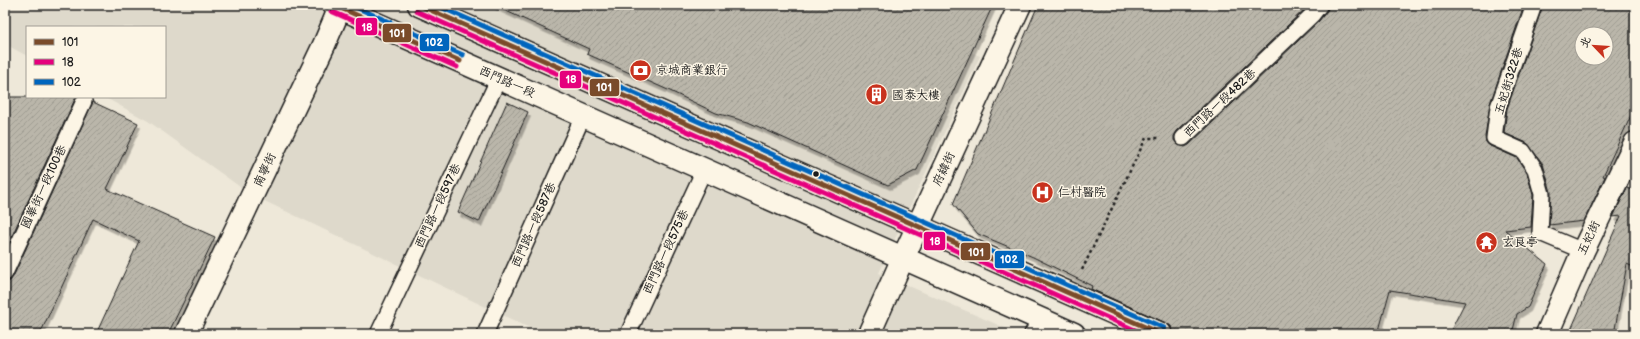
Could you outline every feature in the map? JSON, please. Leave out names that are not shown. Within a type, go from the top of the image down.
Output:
[{"type":"street","points":[[419,5],[1161,334]]},
{"type":"street","name":"府緯街","points":[[869,334],[902,258],[1020,5]]},
{"type":"street","name":"西門路一段","points":[[338,6],[902,258],[1036,326],[1074,334]]},
{"type":"street","name":"南寧街","points":[[186,334],[324,45],[338,6]]},
{"type":"street","name":"五妃街","points":[[1546,334],[1583,251],[1630,168],[1635,143]]},
{"type":"lane","name":"西門路一段482巷","points":[[1183,138],[1313,14],[1320,5]]},
{"type":"lane","name":"五妃街322巷","points":[[1534,5],[1498,107],[1494,138],[1523,151],[1535,169],[1542,194],[1540,233],[1583,251]]},
{"type":"lane","name":"西門路一段597巷","points":[[378,334],[499,78]]},
{"type":"lane","name":"國華街一段100巷","points":[[5,273],[84,101]]},
{"type":"lane","name":"西門路一段587巷","points":[[485,334],[583,116]]},
{"type":"lane","name":"西門路一段575巷","points":[[628,334],[704,170]]},
{"type":"path","name":"西門路一段482巷","points":[[1070,294],[1146,138],[1183,138]]},
{"type":"shaded area","points":[[5,5],[853,5],[980,56],[879,273],[1019,334],[542,334],[250,194],[148,121],[106,98],[166,98],[166,26],[26,26],[26,55],[5,44]]},
{"type":"building","points":[[493,5],[993,5],[917,170],[888,185],[748,122],[716,113],[587,54],[589,49]]},
{"type":"building","points":[[1038,5],[1309,5],[1177,131],[1174,136],[1174,140],[1177,144],[1185,147],[1189,145],[1319,21],[1327,11],[1329,5],[1524,5],[1490,104],[1485,137],[1486,142],[1490,146],[1517,158],[1527,173],[1533,195],[1531,227],[1505,230],[1547,264],[1528,307],[1517,314],[1512,334],[1449,334],[1465,302],[1390,290],[1378,334],[1181,334],[1173,331],[1171,326],[1166,323],[1091,289],[1092,286],[1033,257],[978,234],[953,204]]},
{"type":"building","points":[[1543,5],[1635,5],[1635,107],[1603,176],[1605,177],[1584,221],[1549,225],[1551,192],[1543,164],[1527,143],[1504,133],[1507,109]]},
{"type":"building","points":[[5,97],[76,98],[5,251]]},
{"type":"building","points":[[93,102],[138,123],[107,189],[215,237],[168,334],[96,334],[139,241],[93,219],[40,334],[5,334],[5,282],[10,281],[13,277]]},
{"type":"building","points":[[507,102],[528,112],[479,222],[458,212]]},
{"type":"building","points":[[1635,184],[1635,268],[1627,264],[1614,334],[1569,334],[1621,216],[1613,217],[1627,188],[1633,190]]},
{"type":"transit line","name":"101","points":[[334,5],[460,61]]},
{"type":"transit line","name":"102","points":[[351,5],[463,55]]},
{"type":"transit line","name":"101","points":[[419,5],[1161,334]]},
{"type":"transit line","name":"102","points":[[436,5],[1164,328]]},
{"type":"transit line","name":"18","points":[[331,11],[457,67]]},
{"type":"transit line","name":"18","points":[[416,11],[1144,334]]},
{"type":"place","name":"京城商業銀行","points":[[640,70]]},
{"type":"place","name":"國泰大樓","points":[[876,95]]},
{"type":"place","name":"仁村醫院","points":[[1043,192]]},
{"type":"place","name":"玄良亭","points":[[1486,242]]}]
